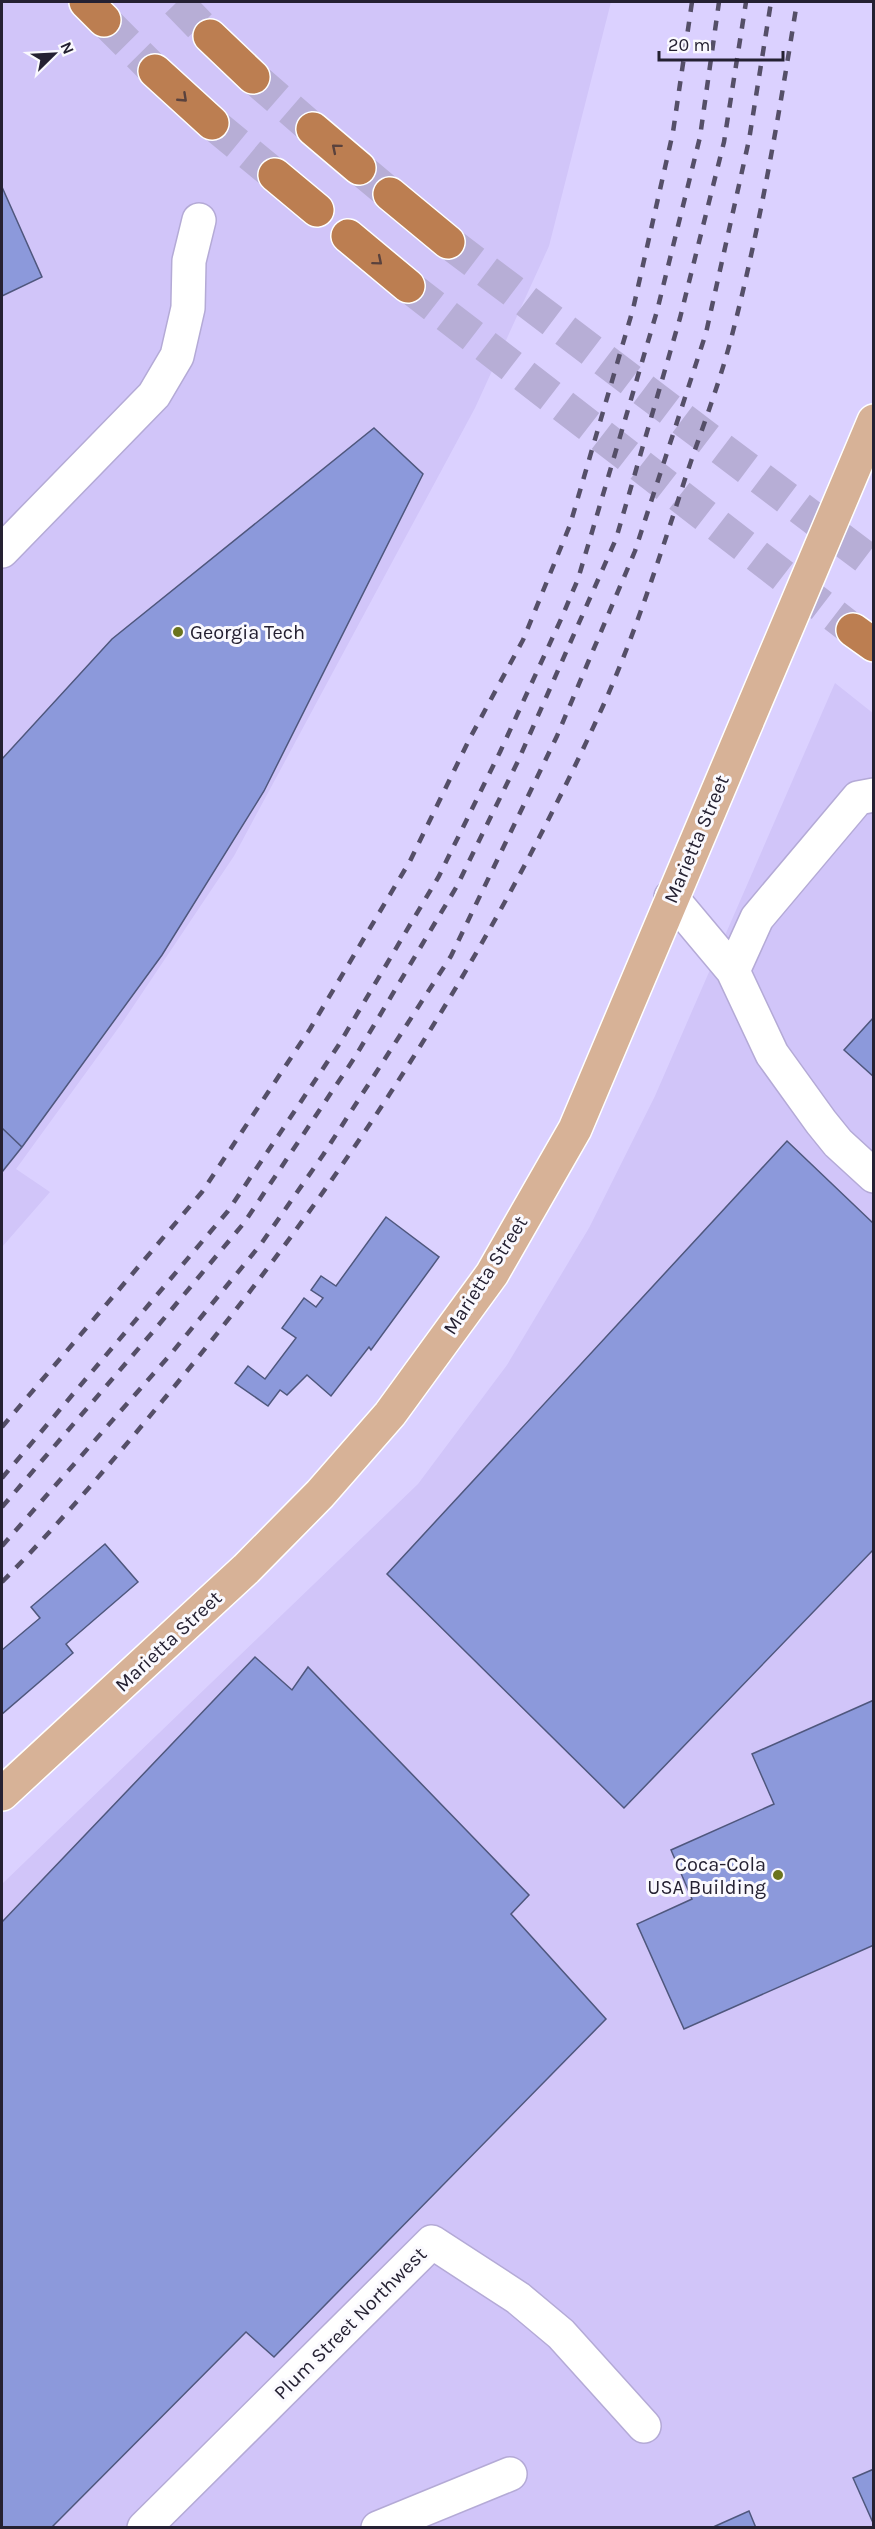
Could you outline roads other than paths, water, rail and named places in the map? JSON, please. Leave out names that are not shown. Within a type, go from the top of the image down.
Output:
[{"type":"highway","points":[[210,36],[253,77]]},
{"type":"highway","points":[[155,71],[212,123]]},
{"type":"highway","points":[[313,129],[359,168]]},
{"type":"highway","points":[[275,175],[317,210]]},
{"type":"highway","points":[[390,194],[448,243]]},
{"type":"highway","points":[[348,236],[408,286]]},
{"type":"main road","name":"Marietta Street","points":[[2,1794],[246,1569],[320,1494],[390,1414],[492,1274],[575,1129],[873,421]]},
{"type":"lane","points":[[2,550],[154,395],[166,376],[177,356],[188,308],[189,261],[199,220]]},
{"type":"lane","points":[[733,971],[757,918],[858,798],[873,795]]},
{"type":"lane","points":[[671,897],[733,971],[772,1054],[838,1143],[873,1176]]},
{"type":"lane","name":"Plum Street Northwest","points":[[144,2528],[432,2242],[518,2298],[561,2334],[644,2426]]},
{"type":"lane","points":[[378,2528],[510,2474]]},
{"type":"tunnel","points":[[177,2],[210,36]]},
{"type":"tunnel","points":[[104,20],[155,71]]},
{"type":"tunnel","points":[[253,77],[313,129]]},
{"type":"tunnel","points":[[212,123],[275,175]]},
{"type":"tunnel","points":[[359,168],[390,194]]},
{"type":"tunnel","points":[[448,242],[874,564]]},
{"type":"tunnel","points":[[408,286],[853,630]]},
{"type":"railway","points":[[2,1427],[202,1192],[310,1029],[410,861],[470,738],[523,640],[570,525],[633,309],[673,132],[692,2]]},
{"type":"railway","points":[[2,1478],[228,1211],[338,1046],[439,876],[500,752],[578,579],[657,311],[700,137],[719,2]]},
{"type":"railway","points":[[2,1507],[244,1223],[355,1057],[457,886],[518,761],[616,539],[680,318],[724,142],[746,2]]},
{"type":"railway","points":[[2,1546],[170,1355],[261,1244],[323,1155],[451,956],[557,736],[635,551],[706,333],[749,140],[771,2]]},
{"type":"railway","points":[[2,1582],[65,1515],[144,1423],[229,1318],[291,1236],[407,1068],[511,891],[558,800],[603,706],[637,621],[726,356],[760,213],[797,2]]},
{"type":"place","name":"Georgia Tech","points":[[178,632]]},
{"type":"place","name":"Coca-Cola USA Building","points":[[778,1875]]}]
